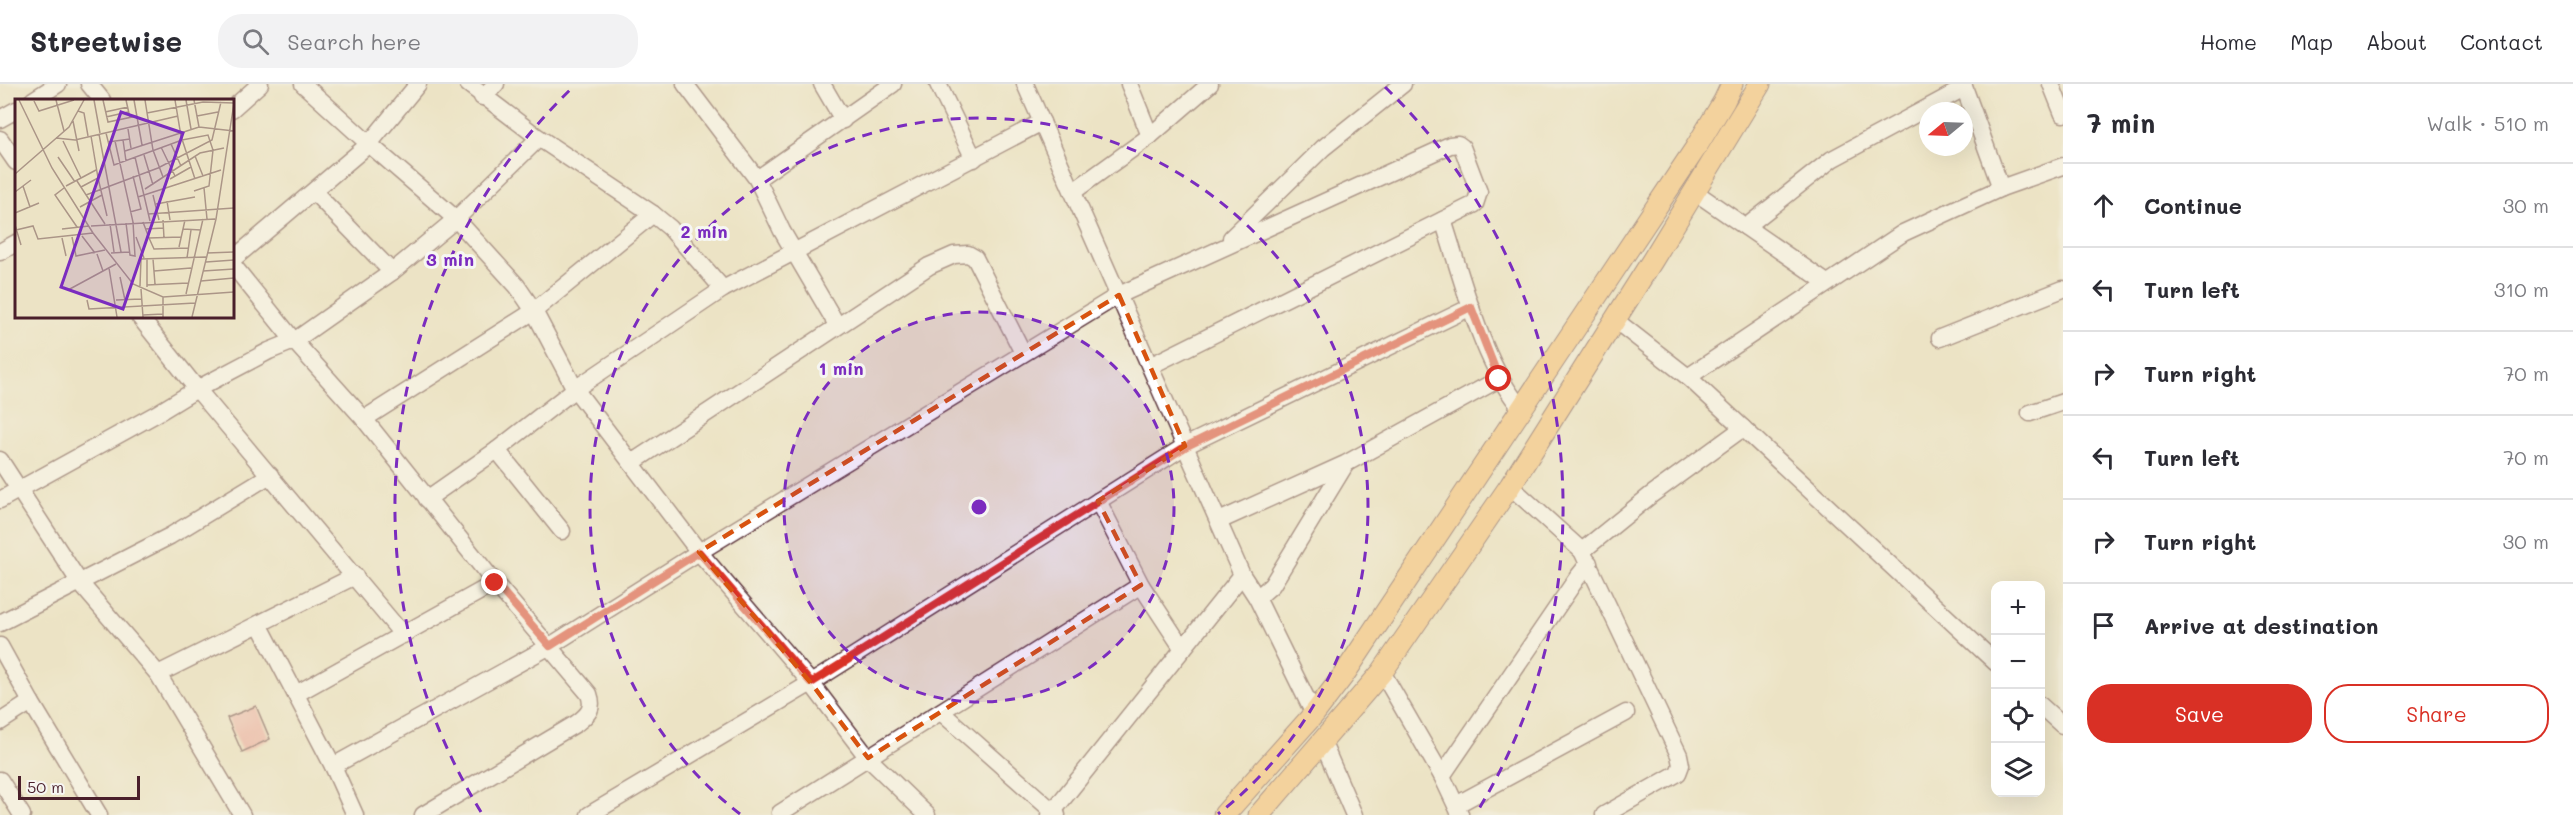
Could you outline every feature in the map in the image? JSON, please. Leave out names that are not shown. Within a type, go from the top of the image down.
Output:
[{"type":"main road","points":[[1224,815],[1314,714],[1343,676],[1523,410],[1695,149],[1732,84]]},
{"type":"main road","points":[[1258,815],[1382,672],[1510,486],[1616,320],[1760,84]]},
{"type":"street","points":[[35,99],[58,84]]},
{"type":"street","points":[[89,84],[101,99]]},
{"type":"street","points":[[234,107],[260,84]]},
{"type":"street","points":[[303,84],[456,219],[517,286],[534,311],[575,389],[633,462],[699,552],[811,683],[868,758],[927,815]]},
{"type":"street","points":[[234,260],[369,144],[418,84]]},
{"type":"street","points":[[468,84],[482,97],[539,138],[653,214],[670,228],[723,289]]},
{"type":"street","points":[[482,97],[496,84]]},
{"type":"street","points":[[685,84],[757,179],[782,231],[837,325]]},
{"type":"street","points":[[822,84],[843,120]]},
{"type":"street","points":[[757,179],[893,84]]},
{"type":"street","points":[[938,84],[974,159]]},
{"type":"street","points":[[1025,84],[1242,575],[1257,598],[1314,714]]},
{"type":"street","points":[[1129,84],[1150,136]]},
{"type":"street","points":[[1074,191],[1150,136],[1210,84]]},
{"type":"street","points":[[1222,247],[1323,148],[1403,84]]},
{"type":"street","points":[[2051,84],[2063,114]]},
{"type":"street","points":[[1746,227],[1832,159],[1963,86],[2001,188]]},
{"type":"street","points":[[0,119],[15,111]]},
{"type":"street","points":[[427,499],[497,450],[575,389],[723,289],[1042,122]]},
{"type":"street","points":[[0,500],[20,491],[197,389],[269,351],[294,341],[392,272],[456,219],[539,138]]},
{"type":"street","points":[[0,139],[15,161]]},
{"type":"street","points":[[333,766],[550,646],[1119,295],[1222,247],[1458,144],[1466,154],[1479,192],[1475,204],[1150,366]]},
{"type":"street","points":[[1688,377],[1903,233],[2001,188],[2063,166]]},
{"type":"street","points":[[315,192],[392,272]]},
{"type":"street","points":[[1695,192],[1827,283]]},
{"type":"street","points":[[364,419],[534,311],[653,214]]},
{"type":"street","points":[[1443,220],[1471,307],[1499,379],[1523,410]]},
{"type":"street","points":[[0,252],[15,244]]},
{"type":"street","points":[[633,462],[837,325],[929,266],[954,255],[968,254],[975,258],[982,267],[1023,353]]},
{"type":"street","points":[[234,265],[294,341],[364,419],[495,583],[589,694],[592,704],[588,715],[423,815]]},
{"type":"street","points":[[1940,338],[2063,289]]},
{"type":"street","points":[[589,815],[811,683],[1185,447],[1471,307]]},
{"type":"street","points":[[142,318],[197,389],[404,635]]},
{"type":"street","points":[[1616,320],[1688,377],[1991,659]]},
{"type":"street","points":[[1219,521],[1345,464],[1499,379]]},
{"type":"street","points":[[2030,413],[2063,402]]},
{"type":"street","points":[[1442,776],[1576,578],[1586,557],[1651,495],[1743,428]]},
{"type":"street","points":[[497,450],[562,531]]},
{"type":"street","points":[[0,460],[80,583],[158,674],[242,815]]},
{"type":"street","points":[[1257,598],[1272,585],[1345,464]]},
{"type":"street","points":[[0,622],[170,536],[270,475]]},
{"type":"street","points":[[1510,486],[1586,557],[1679,755],[1681,765],[1678,773],[1604,815]]},
{"type":"street","points":[[1098,501],[1142,585],[1184,649]]},
{"type":"street","points":[[941,712],[1021,780],[1053,814],[1242,575]]},
{"type":"street","points":[[158,674],[356,576]]},
{"type":"street","points":[[296,694],[495,583]]},
{"type":"street","points":[[780,814],[1142,585]]},
{"type":"street","points":[[260,624],[356,815]]},
{"type":"street","points":[[0,646],[99,815]]},
{"type":"street","points":[[1382,672],[1442,776],[1458,810],[1626,713]]},
{"type":"street","points":[[0,722],[31,702]]},
{"type":"street","points":[[2045,710],[2062,725]]},
{"type":"street","points":[[1322,741],[1354,815]]},
{"type":"street","points":[[0,780],[22,815]]},
{"type":"highlighted area","points":[[1119,295],[1185,446],[1098,501],[1141,585],[868,758],[811,683],[699,552]]},
{"type":"building","points":[[256,706],[270,739],[242,752],[227,718]]},
{"type":"route","points":[[495,583],[550,646],[699,552],[811,683],[1185,447],[1471,307],[1499,379]]}]
